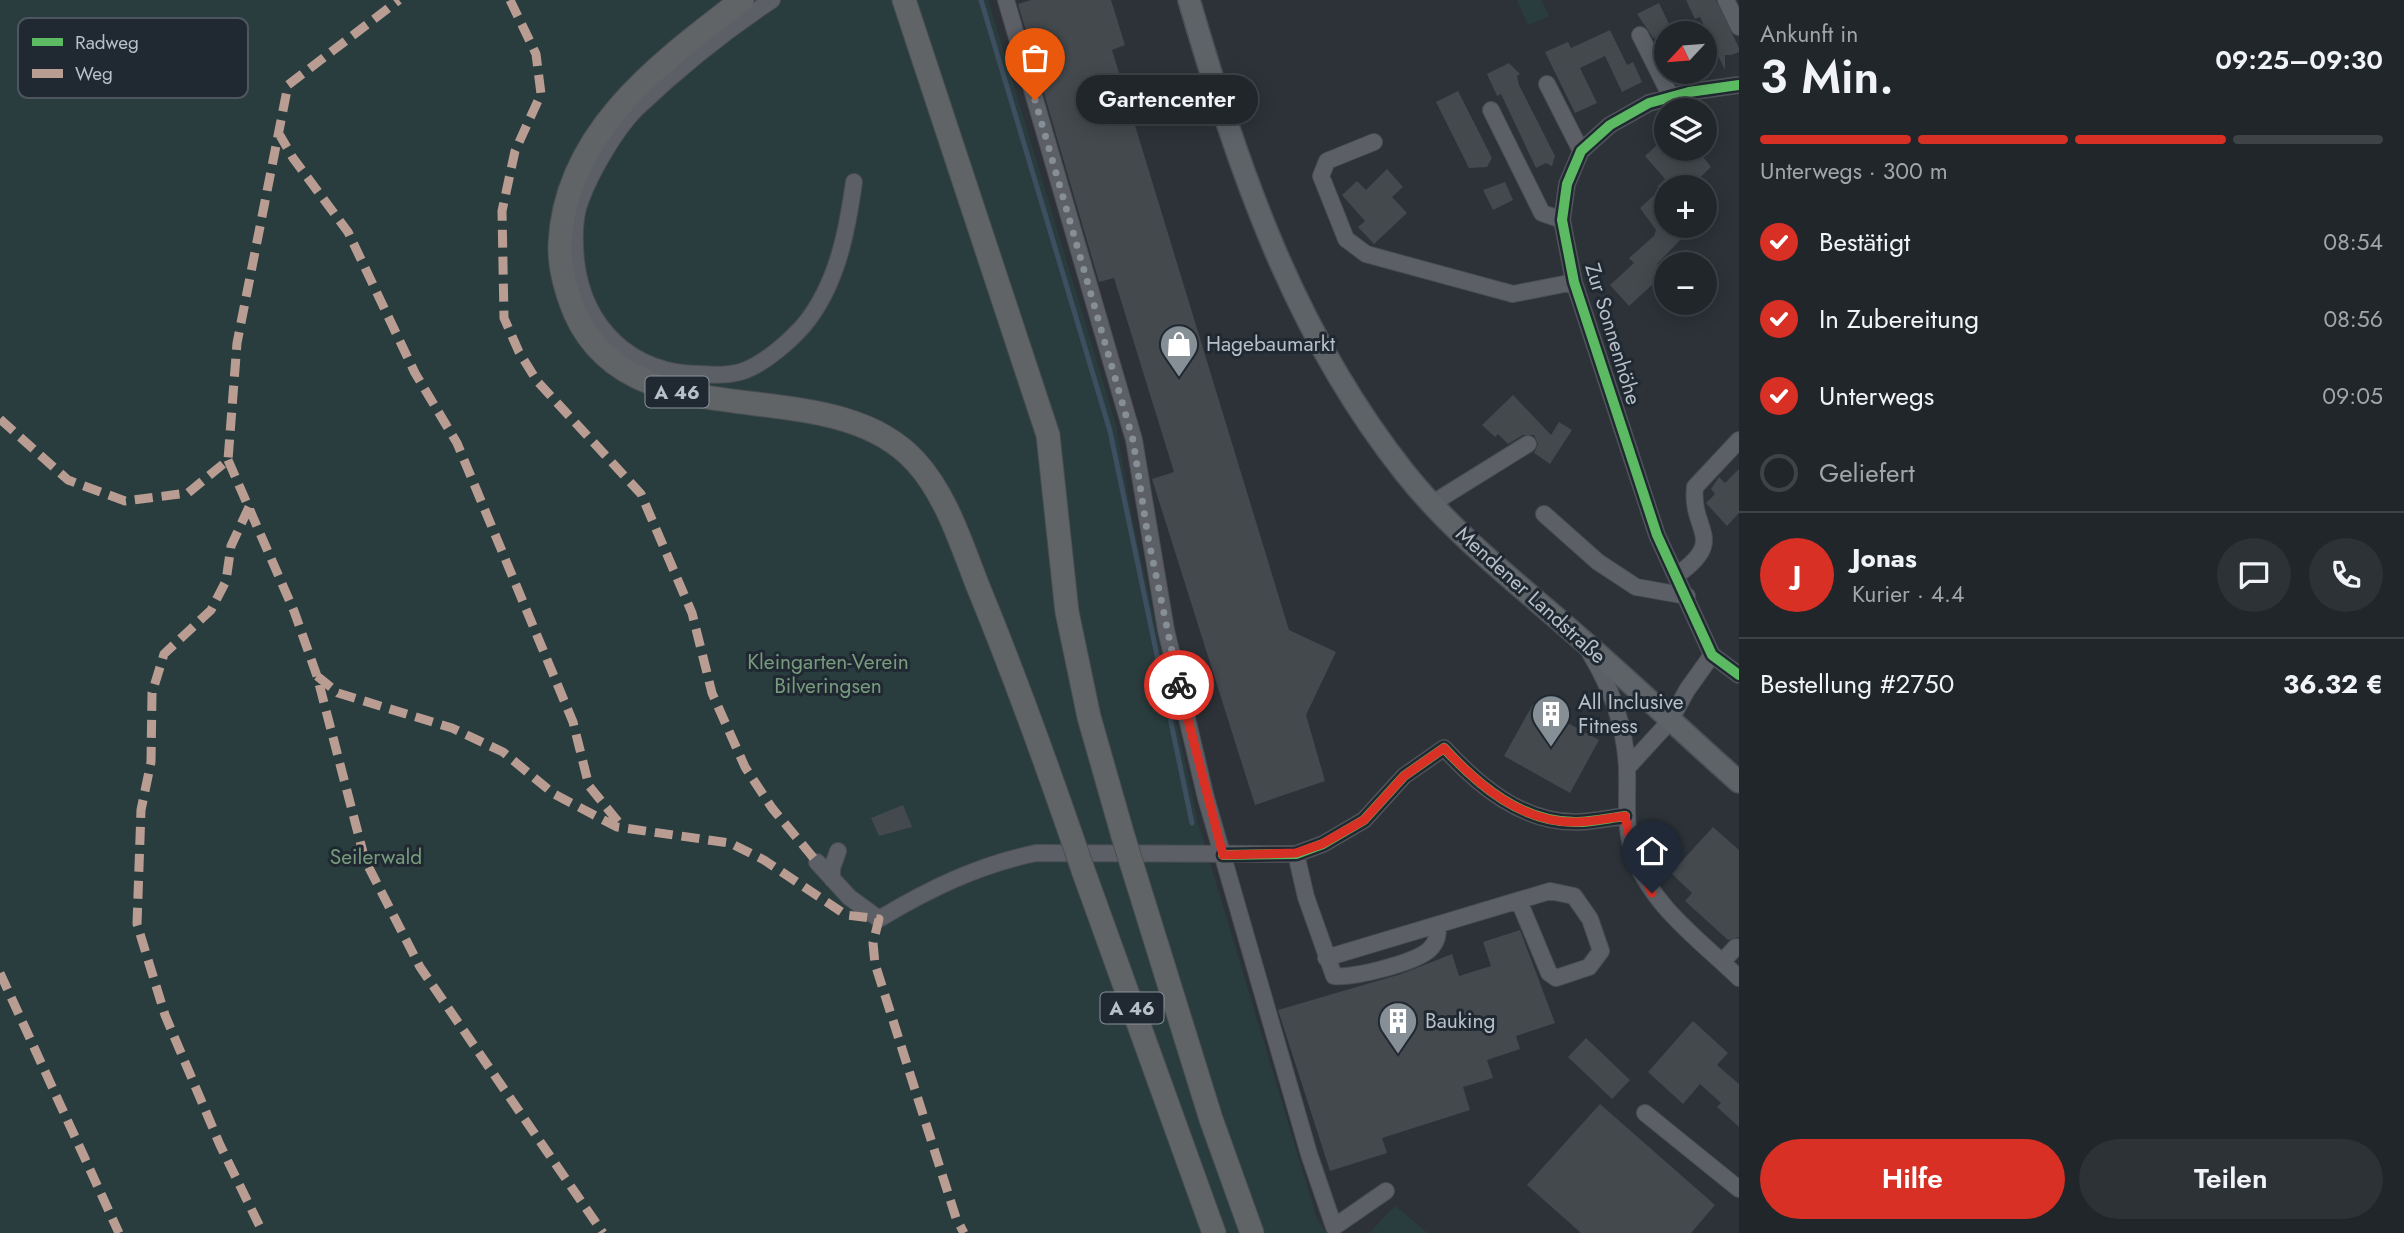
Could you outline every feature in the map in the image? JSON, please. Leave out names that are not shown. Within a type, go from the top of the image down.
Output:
[{"type":"highway","name":"A 46","points":[[904,0],[1048,435],[1067,612],[1089,717],[1207,1106],[1252,1233]]},
{"type":"highway","name":"A 46","points":[[743,6],[640,82],[608,117],[579,165],[561,218],[559,258],[568,296],[582,328],[602,354],[637,375],[675,392],[837,416],[882,434],[916,462],[949,513],[1025,702],[1214,1233]]},
{"type":"main road","name":"Mendener Landstraße","points":[[1189,0],[1222,113],[1249,189],[1302,315],[1369,425],[1433,503],[1476,550],[1584,642],[1739,782]]},
{"type":"street","points":[[772,0],[743,6],[634,110],[598,164],[580,200],[574,238],[577,272],[587,308],[615,344],[656,369],[720,375],[745,370],[766,358],[804,325],[831,281],[848,226],[854,182]]},
{"type":"street","points":[[1006,0],[1133,440],[1166,630],[1223,855],[1309,1153],[1334,1227],[1386,1191]]},
{"type":"street","points":[[1726,0],[1739,27]]},
{"type":"street","points":[[1640,35],[1671,97]]},
{"type":"street","points":[[1547,84],[1581,151]]},
{"type":"street","name":"Zur Sonnenhöhe","points":[[1739,87],[1649,103],[1610,125],[1581,151],[1567,184],[1562,220],[1574,282],[1657,535],[1712,655],[1739,676]]},
{"type":"street","points":[[1491,110],[1542,213],[1562,220]]},
{"type":"street","name":"Zur Sonnenhöhe","points":[[1374,142],[1327,161],[1321,176],[1346,239],[1366,254],[1513,293],[1574,282]]},
{"type":"street","points":[[1677,575],[1694,563],[1703,550],[1695,487],[1739,440]]},
{"type":"street","points":[[1433,503],[1528,444]]},
{"type":"street","points":[[1544,513],[1598,562],[1636,587],[1687,596]]},
{"type":"street","points":[[1584,642],[1611,687],[1620,722],[1627,768],[1625,816],[1633,854],[1652,893],[1739,978]]},
{"type":"street","points":[[1627,768],[1670,721],[1687,690],[1712,655]]},
{"type":"street","points":[[817,862],[849,897],[879,919],[932,887],[1002,860],[1037,853],[1296,853],[1322,844],[1364,820],[1404,776],[1444,748],[1475,782],[1524,812],[1575,822],[1625,816]]},
{"type":"street","points":[[832,879],[832,868],[838,851]]},
{"type":"street","points":[[1296,853],[1326,958],[1334,976],[1344,977],[1400,964],[1428,952],[1438,940],[1438,925]]},
{"type":"street","points":[[1326,958],[1550,891],[1574,896],[1590,919],[1601,951],[1589,967],[1556,978],[1549,973],[1519,901]]},
{"type":"street","points":[[1722,962],[1736,947]]},
{"type":"street","points":[[1645,1113],[1739,1189]]},
{"type":"green space","name":"Seilerwald","points":[[0,0],[988,0],[1116,425],[1131,512],[1198,823],[1317,1219],[1326,1233],[0,1233]]},
{"type":"green space","points":[[1517,0],[1541,0],[1549,16],[1528,25]]},
{"type":"green space","points":[[1395,1206],[1428,1233],[1369,1233]]},
{"type":"building","name":"Hagebaumarkt","points":[[1031,0],[1111,0],[1125,45],[1112,50],[1289,630],[1336,652],[1306,715],[1325,781],[1255,805],[1152,479],[1174,472],[1114,278],[1099,282],[1018,4]]},
{"type":"building","points":[[1686,0],[1716,0],[1739,48],[1739,52],[1725,55],[1725,70],[1717,53],[1717,21],[1702,21],[1700,17],[1695,19]]},
{"type":"building","points":[[1659,3],[1668,21],[1654,21],[1654,39],[1637,14]]},
{"type":"building","points":[[1610,30],[1627,65],[1633,62],[1642,82],[1622,92],[1605,56],[1580,68],[1597,103],[1575,113],[1545,52],[1568,42],[1571,48]]},
{"type":"building","points":[[1509,63],[1520,74],[1517,76],[1519,85],[1555,156],[1552,166],[1546,163],[1536,168],[1501,94],[1497,96],[1487,74]]},
{"type":"building","points":[[1458,91],[1492,158],[1487,167],[1469,168],[1436,102]]},
{"type":"building","points":[[1654,148],[1654,161],[1706,161],[1711,167],[1703,175],[1662,175],[1645,156]]},
{"type":"building","points":[[1387,169],[1403,187],[1392,197],[1407,213],[1374,244],[1358,227],[1365,221],[1342,195],[1357,181],[1366,190]]},
{"type":"building","points":[[1505,182],[1513,200],[1493,210],[1483,190]]},
{"type":"building","points":[[1654,195],[1654,227],[1640,208]]},
{"type":"building","points":[[1654,236],[1682,238],[1669,252],[1654,252],[1654,283],[1629,306],[1610,285],[1634,263],[1629,258]]},
{"type":"building","points":[[1513,395],[1551,435],[1559,422],[1572,430],[1550,464],[1534,453],[1538,444],[1534,435],[1523,435],[1508,444],[1498,434],[1495,437],[1482,425]]},
{"type":"building","points":[[1739,469],[1739,513],[1727,526],[1706,503],[1715,494],[1711,489],[1719,477],[1725,483]]},
{"type":"building","name":"All Inclusive Fitness","points":[[1533,704],[1599,740],[1570,793],[1504,756]]},
{"type":"building","points":[[903,805],[912,827],[879,836],[871,818]]},
{"type":"building","points":[[1713,827],[1739,850],[1739,937],[1728,940],[1685,901],[1692,893],[1671,873]]},
{"type":"building","name":"Bauking","points":[[1520,930],[1555,1023],[1516,1036],[1520,1049],[1487,1060],[1493,1078],[1463,1087],[1470,1110],[1382,1138],[1387,1153],[1330,1171],[1278,1010],[1401,974],[1452,954],[1459,976],[1491,966],[1483,942]]},
{"type":"building","points":[[1693,1021],[1728,1053],[1717,1065],[1739,1084],[1739,1127],[1717,1107],[1721,1103],[1700,1084],[1683,1104],[1648,1072]]},
{"type":"building","points":[[1586,1038],[1630,1080],[1612,1099],[1568,1057]]},
{"type":"building","points":[[1600,1104],[1715,1205],[1691,1233],[1581,1233],[1527,1185]]},
{"type":"waterway","points":[[981,0],[1110,431],[1192,823]]},
{"type":"marked path","points":[[0,419],[68,480],[125,501],[188,493],[228,460],[237,343],[288,85],[399,0]]},
{"type":"marked path","points":[[510,0],[536,54],[541,94],[515,151],[502,211],[504,318],[519,352],[537,381],[641,494],[692,613],[712,693],[745,767],[772,808],[817,862]]},
{"type":"marked path","points":[[278,132],[293,158],[348,232],[415,373],[457,443],[573,722],[589,786],[620,824]]},
{"type":"marked path","points":[[228,460],[294,611],[317,676],[365,860],[420,967],[603,1233]]},
{"type":"marked path","points":[[249,507],[231,546],[226,581],[211,610],[164,654],[152,693],[151,762],[141,810],[137,924],[165,1015],[220,1145],[263,1233]]},
{"type":"marked path","points":[[317,676],[338,693],[452,728],[503,752],[554,794],[617,827],[730,843],[764,860],[846,915],[879,919],[873,943],[875,964],[956,1218],[964,1233]]},
{"type":"marked path","points":[[0,973],[119,1233]]},
{"type":"cycle path","points":[[1739,85],[1689,92],[1649,103],[1610,125],[1581,151],[1567,184],[1562,220],[1574,282],[1657,535],[1712,655],[1739,675]]},
{"type":"cycle path","points":[[1223,855],[1296,854],[1323,844],[1364,820],[1404,776],[1444,748],[1487,788],[1520,809],[1538,816],[1577,822],[1625,816]]},
{"type":"way so far","points":[[1035,100],[1133,440],[1148,537],[1179,685]]},
{"type":"place","name":"Gartencenter","points":[[1035,100]]},
{"type":"place","name":"Hagebaumarkt","points":[[1179,378]]},
{"type":"place","name":"All Inclusive Fitness","points":[[1551,748]]},
{"type":"place","name":"Bauking","points":[[1398,1055]]},
{"type":"route","points":[[1179,685],[1206,798],[1223,855],[1296,853],[1322,844],[1364,820],[1404,776],[1444,748],[1475,782],[1524,812],[1575,822],[1625,816],[1633,854],[1652,893]]},
{"type":"park label","name":"Kleingarten-Verein Bilveringsen","points":[[828,674]]}]
